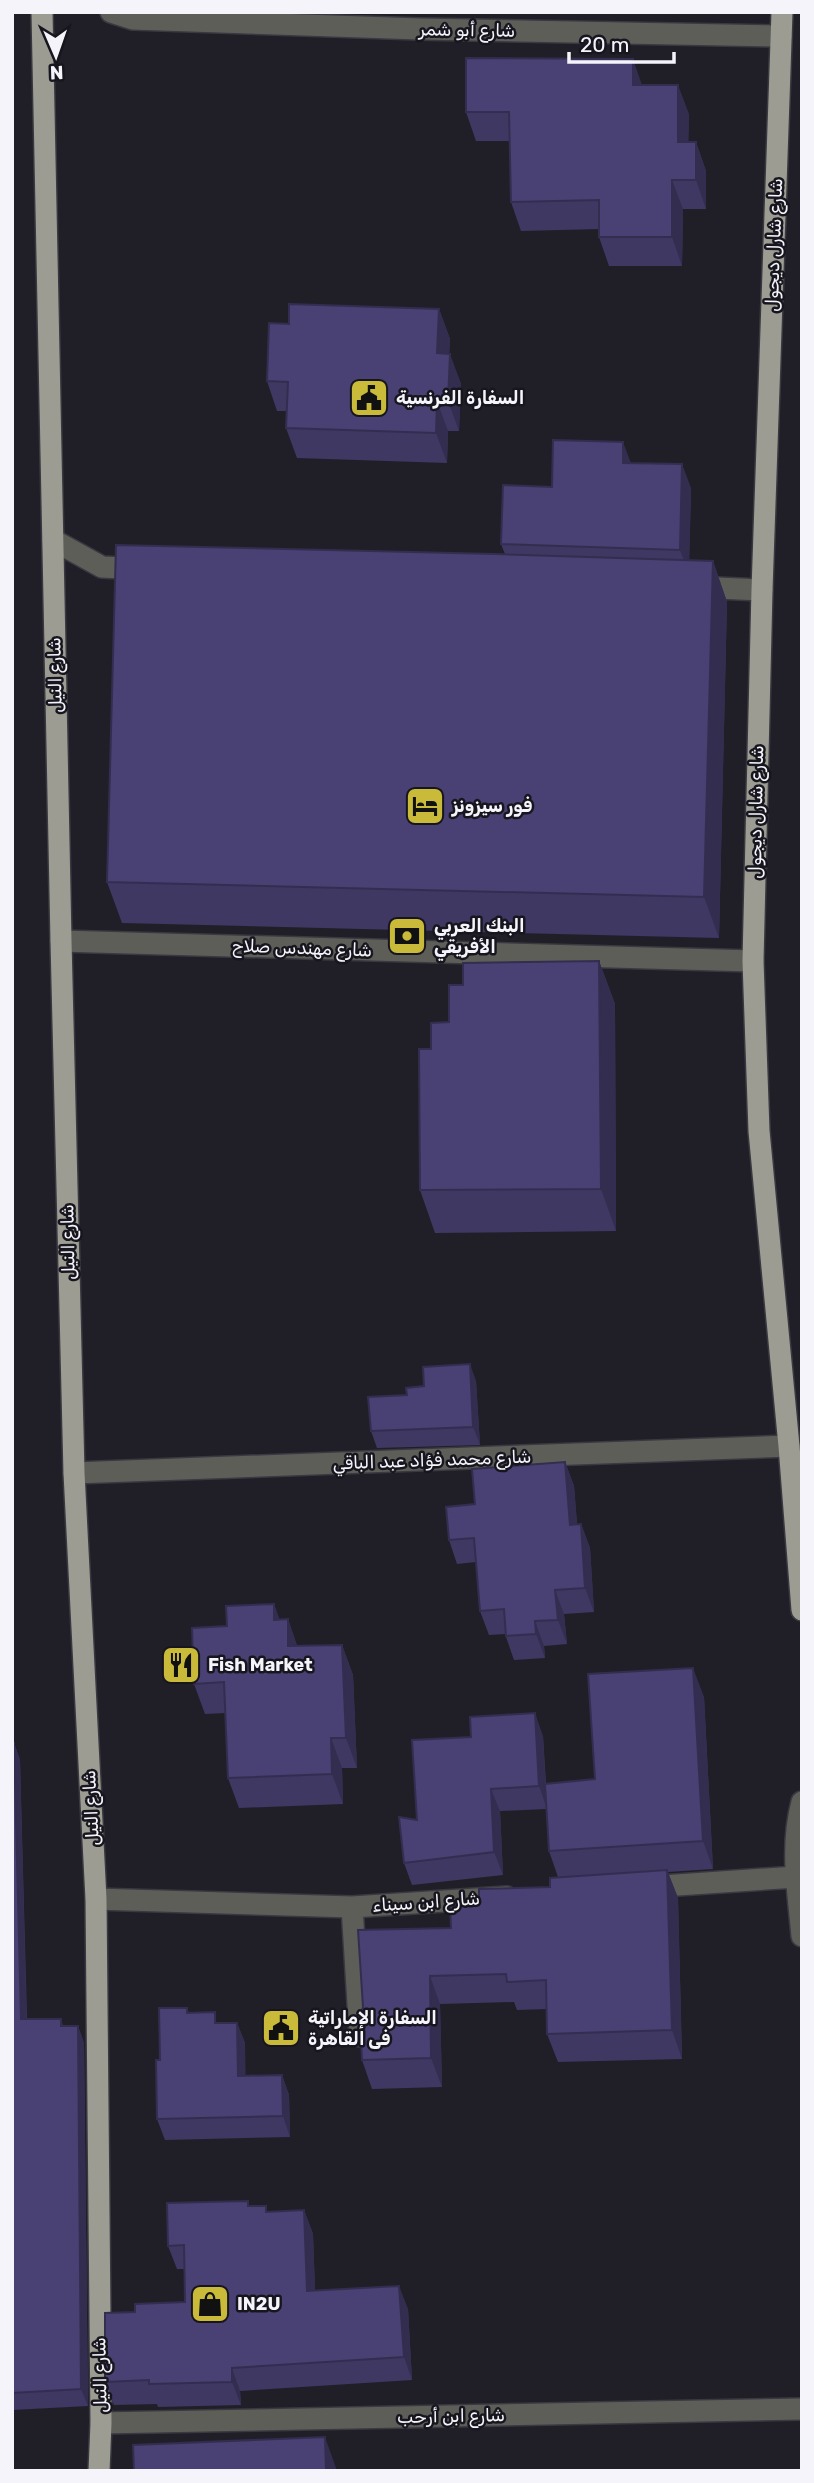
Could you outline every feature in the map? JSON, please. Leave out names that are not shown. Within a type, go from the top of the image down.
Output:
[{"type":"main road","name":"شارع النيل","points":[[42,12],[74,1473],[96,1899],[101,2423],[99,2471]]},
{"type":"main road","name":"شارع شارل ديجول","points":[[782,12],[762,590],[753,961],[759,1131],[802,1610]]},
{"type":"street","name":"شارع أبو شمر","points":[[111,12],[133,19],[160,20],[419,29],[781,36]]},
{"type":"street","points":[[53,540],[102,567],[170,569]]},
{"type":"street","points":[[679,587],[762,590]]},
{"type":"street","name":"شارع مهندس صلاح","points":[[61,942],[753,961]]},
{"type":"street","name":"شارع محمد فؤاد عبد الباقي","points":[[74,1473],[789,1446]]},
{"type":"street","points":[[802,1802],[796,1823],[794,1850],[802,1936]]},
{"type":"street","points":[[625,1889],[796,1877]]},
{"type":"street","name":"شارع ابن سيناء","points":[[96,1899],[352,1907],[530,1895]]},
{"type":"street","points":[[352,1907],[359,2036]]},
{"type":"street","name":"شارع ابن أرحب","points":[[101,2423],[802,2409]]},
{"type":"building","points":[[466,58],[633,59],[633,85],[678,85],[678,142],[696,142],[696,180],[672,180],[672,237],[599,237],[599,200],[511,202],[509,112],[466,112]]},
{"type":"building","name":"السفارة الفرنسية","points":[[289,304],[439,309],[437,353],[450,354],[448,401],[437,401],[436,433],[286,428],[288,382],[267,381],[269,323],[289,324]]},
{"type":"building","points":[[553,440],[623,442],[623,463],[682,464],[680,550],[501,544],[503,485],[552,487]]},
{"type":"building","points":[[116,545],[713,561],[704,897],[107,882]]},
{"type":"building","points":[[599,961],[601,1189],[420,1190],[419,1049],[431,1049],[431,1023],[449,1022],[449,985],[463,985],[463,963]]},
{"type":"building","points":[[470,1364],[473,1427],[371,1431],[368,1397],[407,1395],[406,1388],[424,1386],[423,1367]]},
{"type":"building","points":[[565,1462],[570,1525],[581,1524],[585,1588],[555,1590],[558,1620],[535,1621],[536,1634],[506,1636],[504,1609],[480,1611],[474,1538],[449,1540],[446,1507],[475,1504],[472,1469]]},
{"type":"building","points":[[274,1604],[274,1620],[288,1619],[288,1646],[342,1645],[346,1738],[331,1738],[332,1774],[228,1778],[224,1682],[194,1684],[192,1628],[227,1626],[226,1606]]},
{"type":"building","points":[[693,1668],[703,1841],[549,1851],[545,1784],[595,1779],[588,1674]]},
{"type":"building","points":[[535,1713],[539,1786],[491,1789],[494,1852],[404,1863],[399,1817],[417,1820],[412,1740],[471,1737],[470,1717]]},
{"type":"building","points":[[12,1743],[21,2019],[61,2019],[61,2026],[78,2026],[81,2389],[12,2393]]},
{"type":"building","points":[[667,1870],[672,2030],[547,2034],[546,1980],[507,1982],[506,1974],[430,1976],[431,2058],[362,2060],[360,2015],[363,2007],[358,1930],[451,1928],[450,1906],[479,1905],[479,1889],[550,1887],[550,1878]]},
{"type":"building","points":[[159,2008],[187,2008],[187,2013],[215,2012],[215,2023],[237,2023],[238,2076],[282,2075],[283,2116],[157,2119]]},
{"type":"building","points":[[248,2201],[248,2206],[266,2206],[266,2212],[304,2210],[307,2291],[399,2286],[404,2357],[232,2368],[232,2382],[105,2382],[105,2313],[135,2312],[135,2304],[185,2302],[184,2245],[168,2246],[167,2203]]},
{"type":"building","points":[[325,2437],[326,2471],[134,2471],[133,2445]]},
{"type":"place","name":"السفارة الفرنسية","points":[[369,398]]},
{"type":"place","name":"فور سيزونز","points":[[425,806]]},
{"type":"place","name":"البنك العربي الأفريقي","points":[[407,936]]},
{"type":"place","name":"Fish Market","points":[[181,1665]]},
{"type":"place","name":"السفارة الإماراتية فى القاهرة","points":[[281,2028]]},
{"type":"place","name":"IN2U","points":[[210,2304]]}]
